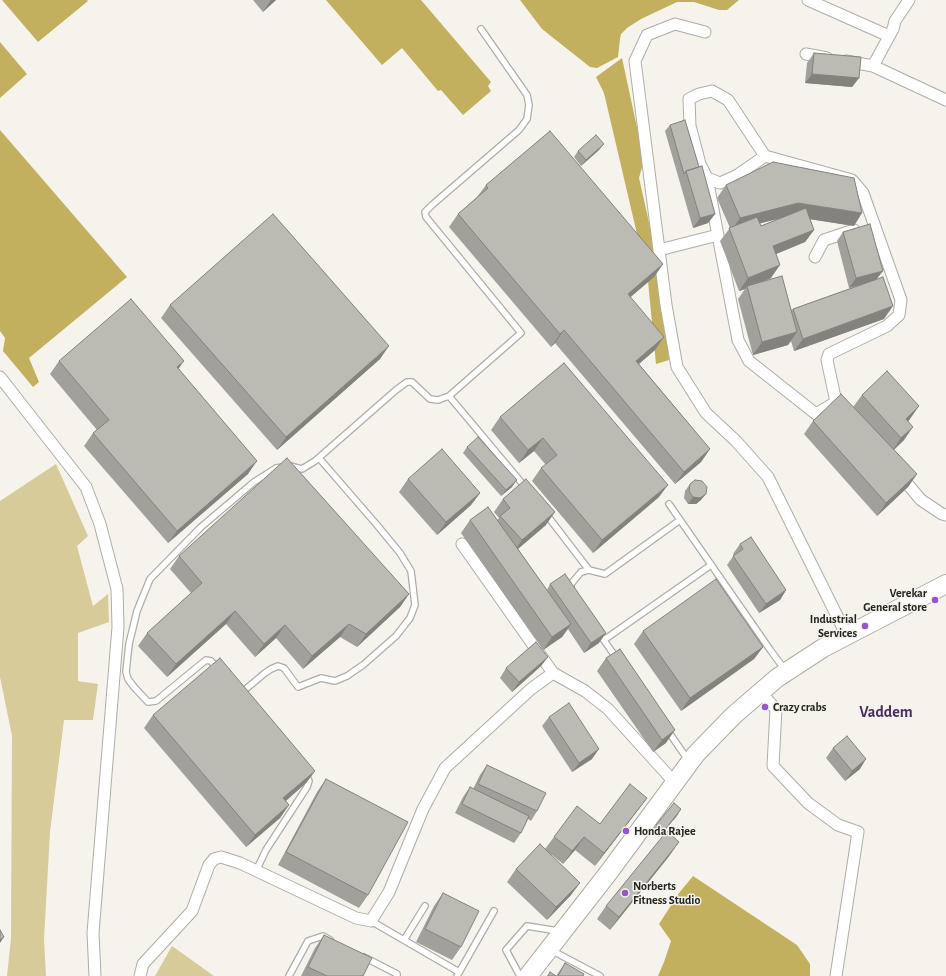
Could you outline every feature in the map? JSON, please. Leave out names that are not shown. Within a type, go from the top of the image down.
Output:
[{"type":"main road","points":[[528,976],[609,872],[696,754],[734,715],[760,692],[824,648],[946,584]]},
{"type":"street","points":[[808,0],[889,36]]},
{"type":"street","points":[[873,66],[893,29],[895,21],[909,0]]},
{"type":"street","points":[[705,32],[675,24],[647,35],[635,61],[666,305],[677,367],[706,413],[736,442],[768,477],[847,636]]},
{"type":"street","points":[[806,54],[873,66],[946,100]]},
{"type":"street","points":[[836,402],[816,414],[748,361],[738,340],[707,178],[700,164],[690,126],[689,99],[699,94],[712,91],[728,100],[765,156],[852,180],[863,193],[874,228],[901,300],[899,315],[888,326],[829,354],[827,360],[836,402],[851,420]]},
{"type":"street","points":[[707,178],[720,183],[736,176],[765,156]]},
{"type":"street","points":[[815,257],[824,240],[855,230],[874,228]]},
{"type":"street","points":[[659,250],[718,235]]},
{"type":"street","points":[[0,377],[86,487],[100,524],[118,589],[118,627],[93,933],[95,976]]},
{"type":"street","points":[[891,466],[921,500],[942,514],[946,515]]},
{"type":"street","points":[[462,544],[553,674],[585,691],[608,709],[675,782]]},
{"type":"street","points":[[140,976],[143,964],[192,911],[209,865],[214,860],[221,857],[240,863],[356,918],[371,921],[389,892],[423,809],[445,768],[531,689],[553,674]]},
{"type":"street","points":[[760,692],[776,709],[773,766],[808,803],[838,825],[858,832],[836,976]]},
{"type":"lane","points":[[224,675],[211,661],[206,660],[173,688],[156,700],[148,702],[134,687],[126,672],[130,644],[137,611],[150,579],[202,527],[254,482],[276,468],[290,466],[302,468],[319,458],[407,382],[412,382],[430,398],[438,400],[449,396],[521,333],[426,217],[425,212],[510,139],[527,119],[529,105],[527,95],[481,29]]},
{"type":"lane","points":[[449,396],[529,493]]},
{"type":"lane","points":[[245,701],[238,692],[271,669],[278,666],[284,668],[298,687],[321,678],[335,681],[347,676],[363,665],[396,636],[410,618],[415,605],[411,571],[400,553],[319,458]]},
{"type":"lane","points":[[669,504],[787,672]]},
{"type":"lane","points":[[542,509],[589,570]]},
{"type":"lane","points":[[575,598],[570,592],[571,584],[581,572],[589,570],[605,574],[680,520]]},
{"type":"lane","points":[[604,640],[711,565]]},
{"type":"lane","points":[[595,628],[621,665]]},
{"type":"lane","points":[[665,727],[690,762]]},
{"type":"lane","points":[[256,871],[266,850],[307,787],[309,781],[302,770]]},
{"type":"lane","points":[[404,940],[425,906]]},
{"type":"lane","points":[[371,921],[458,974],[494,911]]},
{"type":"lane","points":[[520,976],[506,950],[527,926],[562,931]]},
{"type":"lane","points":[[289,976],[308,941],[323,936],[337,943]]},
{"type":"lane","points":[[549,949],[600,976]]},
{"type":"lane","points":[[357,953],[397,974],[397,976]]},
{"type":"shaded area","points":[[2,0],[87,0],[88,1],[38,42]]},
{"type":"shaded area","points":[[326,0],[421,0],[491,82],[488,86],[491,91],[463,115],[441,90],[438,91],[402,48],[382,65]]},
{"type":"shaded area","points":[[520,0],[739,0],[727,10],[719,10],[694,2],[677,2],[641,19],[621,34],[618,57],[597,68],[590,67],[542,29]]},
{"type":"shaded area","points":[[0,42],[27,74],[0,98]]},
{"type":"shaded area","points":[[622,58],[644,160],[639,178],[664,289],[669,360],[656,364],[648,281],[604,93],[596,77]]},
{"type":"shaded area","points":[[0,130],[127,277],[29,358],[39,382],[33,387],[3,351],[5,338],[0,331]]},
{"type":"shaded area","points":[[56,464],[88,536],[77,546],[93,606],[108,594],[109,622],[78,633],[78,681],[98,684],[93,720],[64,720],[50,832],[44,939],[46,976],[7,976],[11,938],[12,736],[0,677],[0,501]]},
{"type":"shaded area","points":[[693,876],[797,945],[810,964],[810,976],[658,976],[671,941],[659,924],[679,893]]},
{"type":"shaded area","points":[[172,946],[214,976],[155,976]]},
{"type":"building","points":[[814,53],[861,57],[859,78],[812,74]]},
{"type":"building","points":[[685,120],[699,167],[686,171],[684,174],[670,125]]},
{"type":"building","points":[[550,131],[663,264],[628,294],[664,337],[636,361],[710,449],[684,472],[564,330],[560,334],[458,214],[488,188],[486,185]]},
{"type":"building","points":[[596,135],[604,144],[586,160],[578,151]]},
{"type":"building","points":[[773,162],[854,178],[862,213],[798,203],[740,218],[726,185]]},
{"type":"building","points":[[702,166],[715,214],[700,218],[686,171]]},
{"type":"building","points":[[806,208],[814,230],[773,246],[780,265],[748,278],[729,228],[757,217],[761,226]]},
{"type":"building","points":[[273,214],[389,346],[286,437],[170,305]]},
{"type":"building","points":[[870,224],[883,271],[856,278],[843,232]]},
{"type":"building","points":[[782,276],[797,332],[762,342],[747,286]]},
{"type":"building","points":[[883,277],[893,306],[803,339],[793,309]]},
{"type":"building","points":[[131,299],[184,361],[177,367],[257,461],[177,531],[93,433],[109,420],[59,361]]},
{"type":"building","points":[[564,363],[668,485],[602,540],[541,468],[557,455],[543,438],[528,450],[500,417]]},
{"type":"building","points":[[887,371],[919,406],[906,419],[913,427],[901,438],[862,395]]},
{"type":"building","points":[[841,394],[917,474],[886,503],[813,421]]},
{"type":"building","points":[[478,437],[517,480],[506,490],[467,447]]},
{"type":"building","points":[[442,449],[480,493],[446,522],[408,479]]},
{"type":"building","points":[[287,458],[409,594],[366,634],[349,624],[312,656],[285,625],[264,644],[235,611],[176,664],[147,633],[202,583],[179,556]]},
{"type":"building","points":[[526,479],[555,512],[522,540],[500,516],[510,508],[503,499]]},
{"type":"building","points":[[695,480],[702,481],[707,487],[706,494],[700,498],[693,497],[689,491],[690,484]]},
{"type":"building","points":[[488,507],[571,624],[552,637],[470,520]]},
{"type":"building","points":[[751,537],[786,590],[766,604],[733,556],[743,549],[740,544]]},
{"type":"building","points":[[565,574],[606,633],[591,643],[550,584]]},
{"type":"building","points":[[716,579],[763,647],[690,698],[643,631]]},
{"type":"building","points":[[536,642],[548,657],[519,682],[506,668]]},
{"type":"building","points":[[620,649],[675,730],[662,740],[606,658]]},
{"type":"building","points":[[220,658],[315,771],[283,798],[289,805],[255,835],[153,715]]},
{"type":"building","points":[[569,703],[599,749],[579,763],[549,717]]},
{"type":"building","points":[[847,736],[866,759],[852,771],[833,748]]},
{"type":"building","points":[[487,765],[546,793],[537,811],[478,784]]},
{"type":"building","points":[[326,779],[408,822],[368,895],[286,852]]},
{"type":"building","points":[[630,784],[647,798],[604,853],[584,837],[572,851],[554,837],[577,806],[600,824]]},
{"type":"building","points":[[470,787],[529,816],[521,833],[462,804]]},
{"type":"building","points":[[674,803],[681,809],[664,831],[656,825]]},
{"type":"building","points":[[667,831],[679,842],[619,917],[606,906]]},
{"type":"building","points":[[540,844],[580,883],[556,907],[516,869]]},
{"type":"building","points":[[443,893],[479,911],[461,947],[425,929]]},
{"type":"building","points":[[0,930],[4,937],[0,940]]},
{"type":"building","points":[[324,935],[372,958],[363,976],[327,976],[308,967]]},
{"type":"building","points":[[565,963],[584,974],[583,976],[558,976]]},
{"type":"building","points":[[550,972],[556,976],[548,976]]},
{"type":"place","name":"Verekar General store","points":[[935,600]]},
{"type":"place","name":"Industrial Services","points":[[865,626]]},
{"type":"place","name":"Crazy crabs","points":[[765,707]]},
{"type":"place","name":"Honda Rajee","points":[[626,831]]},
{"type":"place","name":"Norberts Fitness Studio","points":[[625,893]]},
{"type":"district","name":"Vaddem","points":[[886,712]]}]
